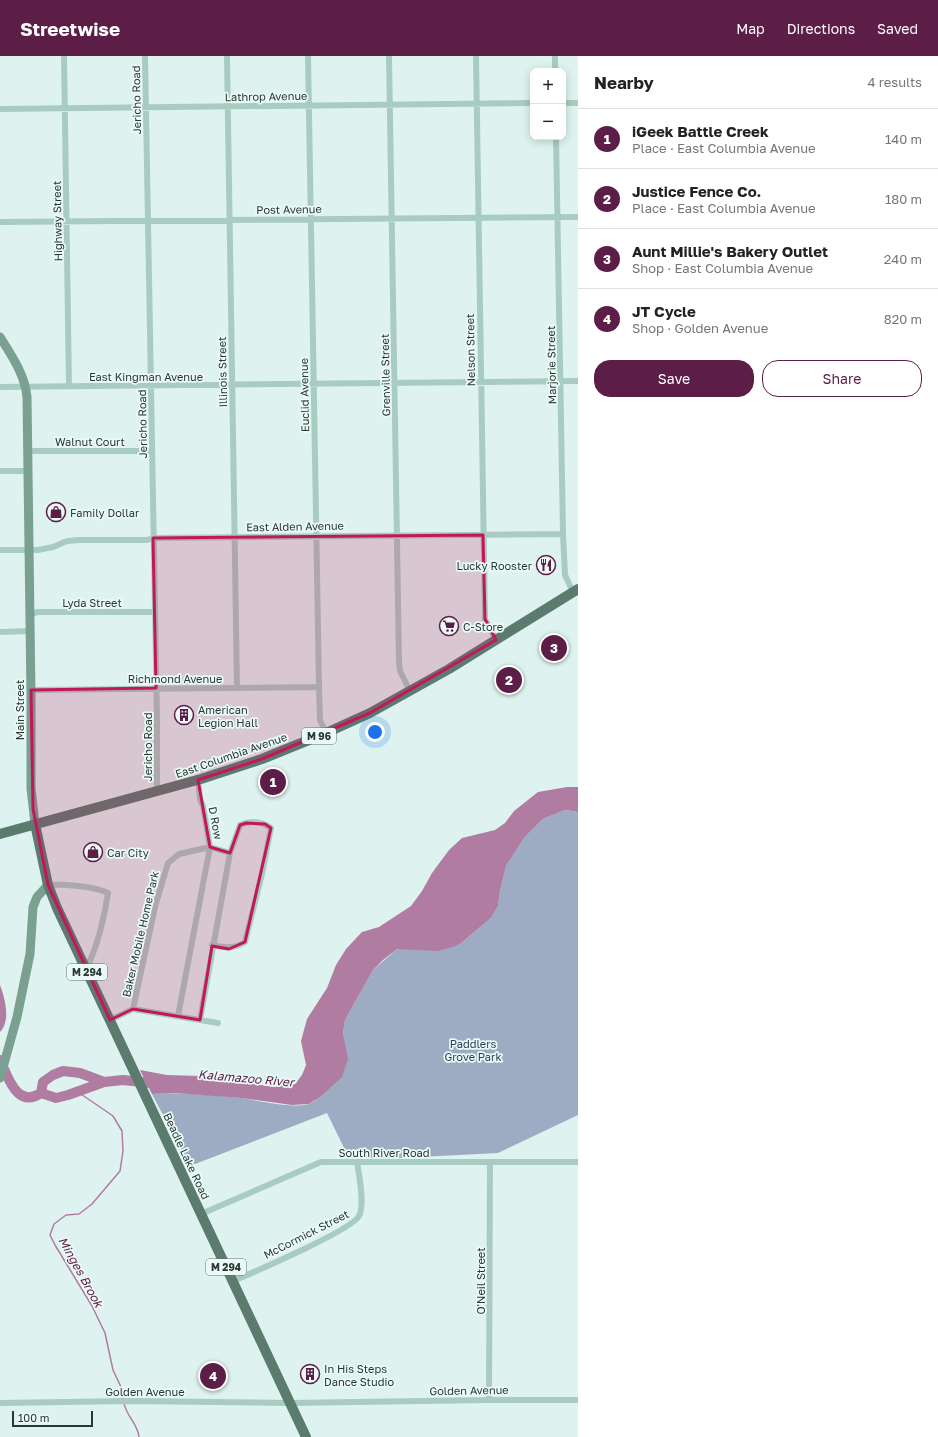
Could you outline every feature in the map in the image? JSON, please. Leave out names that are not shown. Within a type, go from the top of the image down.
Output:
[{"type":"main road","name":"East Columbia Avenue","points":[[0,834],[200,779],[262,759],[326,733],[372,712],[410,691],[496,640],[575,590]]},
{"type":"main road","name":"Main Street","points":[[35,824],[48,885]]},
{"type":"main road","name":"Beadle Lake Road","points":[[48,885],[145,1097],[306,1437]]},
{"type":"street","name":"Highway Street","points":[[64,56],[70,386]]},
{"type":"street","name":"Jericho Road","points":[[145,56],[157,791]]},
{"type":"street","name":"Illinois Street","points":[[226,56],[237,688]]},
{"type":"street","name":"Euclid Avenue","points":[[308,56],[319,687],[320,720],[326,733]]},
{"type":"street","name":"Grenville Street","points":[[389,56],[400,671],[410,691]]},
{"type":"street","name":"Nelson Street","points":[[476,56],[480,382],[485,619],[496,640]]},
{"type":"street","points":[[555,56],[555,68]]},
{"type":"street","name":"Lathrop Avenue","points":[[0,109],[530,103]]},
{"type":"street","points":[[566,103],[578,103]]},
{"type":"street","name":"Marjorie Street","points":[[556,140],[563,534],[565,575],[575,590]]},
{"type":"street","name":"Post Avenue","points":[[0,222],[578,217]]},
{"type":"street","name":"Main Street","points":[[0,337],[16,362],[25,387],[28,409],[31,788],[35,824]]},
{"type":"street","name":"East Kingman Avenue","points":[[0,388],[578,381]]},
{"type":"street","name":"Walnut Court","points":[[28,451],[152,451]]},
{"type":"street","points":[[0,471],[29,471]]},
{"type":"street","name":"East Alden Avenue","points":[[0,550],[38,550],[53,547],[67,541],[147,540],[153,538],[563,534]]},
{"type":"street","name":"Lyda Street","points":[[30,614],[38,612],[155,612]]},
{"type":"street","points":[[0,632],[30,631]]},
{"type":"street","name":"Richmond Avenue","points":[[31,690],[319,687]]},
{"type":"street","name":"D Row","points":[[200,779],[200,799],[210,847]]},
{"type":"street","points":[[200,1020],[212,945],[230,853],[240,825],[255,822],[265,824],[271,828],[262,874],[245,942],[238,946],[229,948],[212,945]]},
{"type":"street","points":[[178,1016],[210,847]]},
{"type":"street","name":"Baker Mobile Home Park","points":[[133,1009],[155,907],[168,863],[179,854],[210,847],[230,853]]},
{"type":"street","points":[[0,1078],[7,1048],[17,1017],[30,954],[33,907],[37,897],[48,885],[59,884],[101,889],[108,893],[91,960],[86,968]]},
{"type":"street","name":"Baker Mobile Home Park","points":[[110,1020],[133,1009],[218,1023]]},
{"type":"street","name":"South River Road","points":[[201,1214],[321,1162],[578,1162]]},
{"type":"street","name":"McCormick Street","points":[[233,1281],[309,1246],[357,1220],[360,1215],[361,1201],[360,1179],[357,1162]]},
{"type":"street","name":"O'Neil Street","points":[[489,1400],[490,1162]]},
{"type":"street","name":"Golden Avenue","points":[[0,1403],[117,1401],[290,1402],[578,1400]]},
{"type":"highlighted area","points":[[483,535],[485,619],[496,640],[370,713],[262,759],[198,780],[210,847],[230,853],[240,825],[246,823],[265,824],[271,828],[245,942],[229,949],[212,946],[200,1020],[133,1009],[110,1020],[48,885],[33,809],[31,690],[156,688],[153,538]]},
{"type":"green space","name":"Paddlers Grove Park","points":[[565,810],[578,812],[578,1115],[498,1153],[400,1158],[349,1158],[327,1113],[190,1166],[152,1094],[174,1093],[207,1095],[241,1098],[287,1105],[305,1105],[316,1100],[331,1083],[347,1059],[343,1033],[345,1020],[373,970],[397,949],[461,943],[491,918],[498,906],[506,866],[524,838],[543,819]]},
{"type":"shaded area","points":[[567,787],[578,787],[578,812],[565,810],[543,819],[524,838],[506,866],[498,906],[491,918],[461,943],[453,947],[437,951],[397,949],[373,970],[345,1020],[343,1033],[348,1059],[342,1077],[320,1097],[309,1104],[292,1105],[241,1098],[175,1093],[152,1094],[140,1070],[167,1075],[201,1076],[274,1087],[295,1084],[302,1075],[306,1065],[301,1041],[307,1019],[327,988],[336,965],[346,949],[362,932],[379,927],[411,906],[449,850],[462,838],[495,830],[505,823],[514,811],[538,792]]},
{"type":"shaded area","points":[[0,985],[4,996],[6,1016],[0,1032]]},
{"type":"waterway","name":"Kalamazoo River","points":[[0,1060],[14,1089],[26,1097],[33,1097],[41,1093],[43,1082],[53,1075],[63,1071],[80,1073],[104,1082],[123,1080],[160,1084]]},
{"type":"waterway","name":"Kalamazoo River","points":[[41,1093],[56,1098],[104,1082]]},
{"type":"waterway","name":"Minges Brook","points":[[78,1092],[113,1116],[122,1131],[123,1151],[120,1171],[92,1204],[79,1214],[66,1215],[54,1224],[50,1235],[92,1306],[105,1333],[113,1370],[122,1389],[123,1399]]},
{"type":"waterway","name":"Minges Brook","points":[[124,1403],[127,1412],[137,1428],[139,1437]]},
{"type":"place","name":"Family Dollar","points":[[56,512]]},
{"type":"place","name":"Lucky Rooster","points":[[546,565]]},
{"type":"place","name":"C-Store","points":[[449,626]]},
{"type":"place","name":"Aunt Millie's Bakery Outlet","points":[[554,648]]},
{"type":"place","name":"Justice Fence Co.","points":[[509,680]]},
{"type":"place","name":"American Legion Hall","points":[[184,715]]},
{"type":"place","name":"iGeek Battle Creek","points":[[273,782]]},
{"type":"place","name":"Car City","points":[[93,852]]},
{"type":"place","name":"In His Steps Dance Studio","points":[[310,1374]]},
{"type":"place","name":"JT Cycle","points":[[213,1376]]}]
